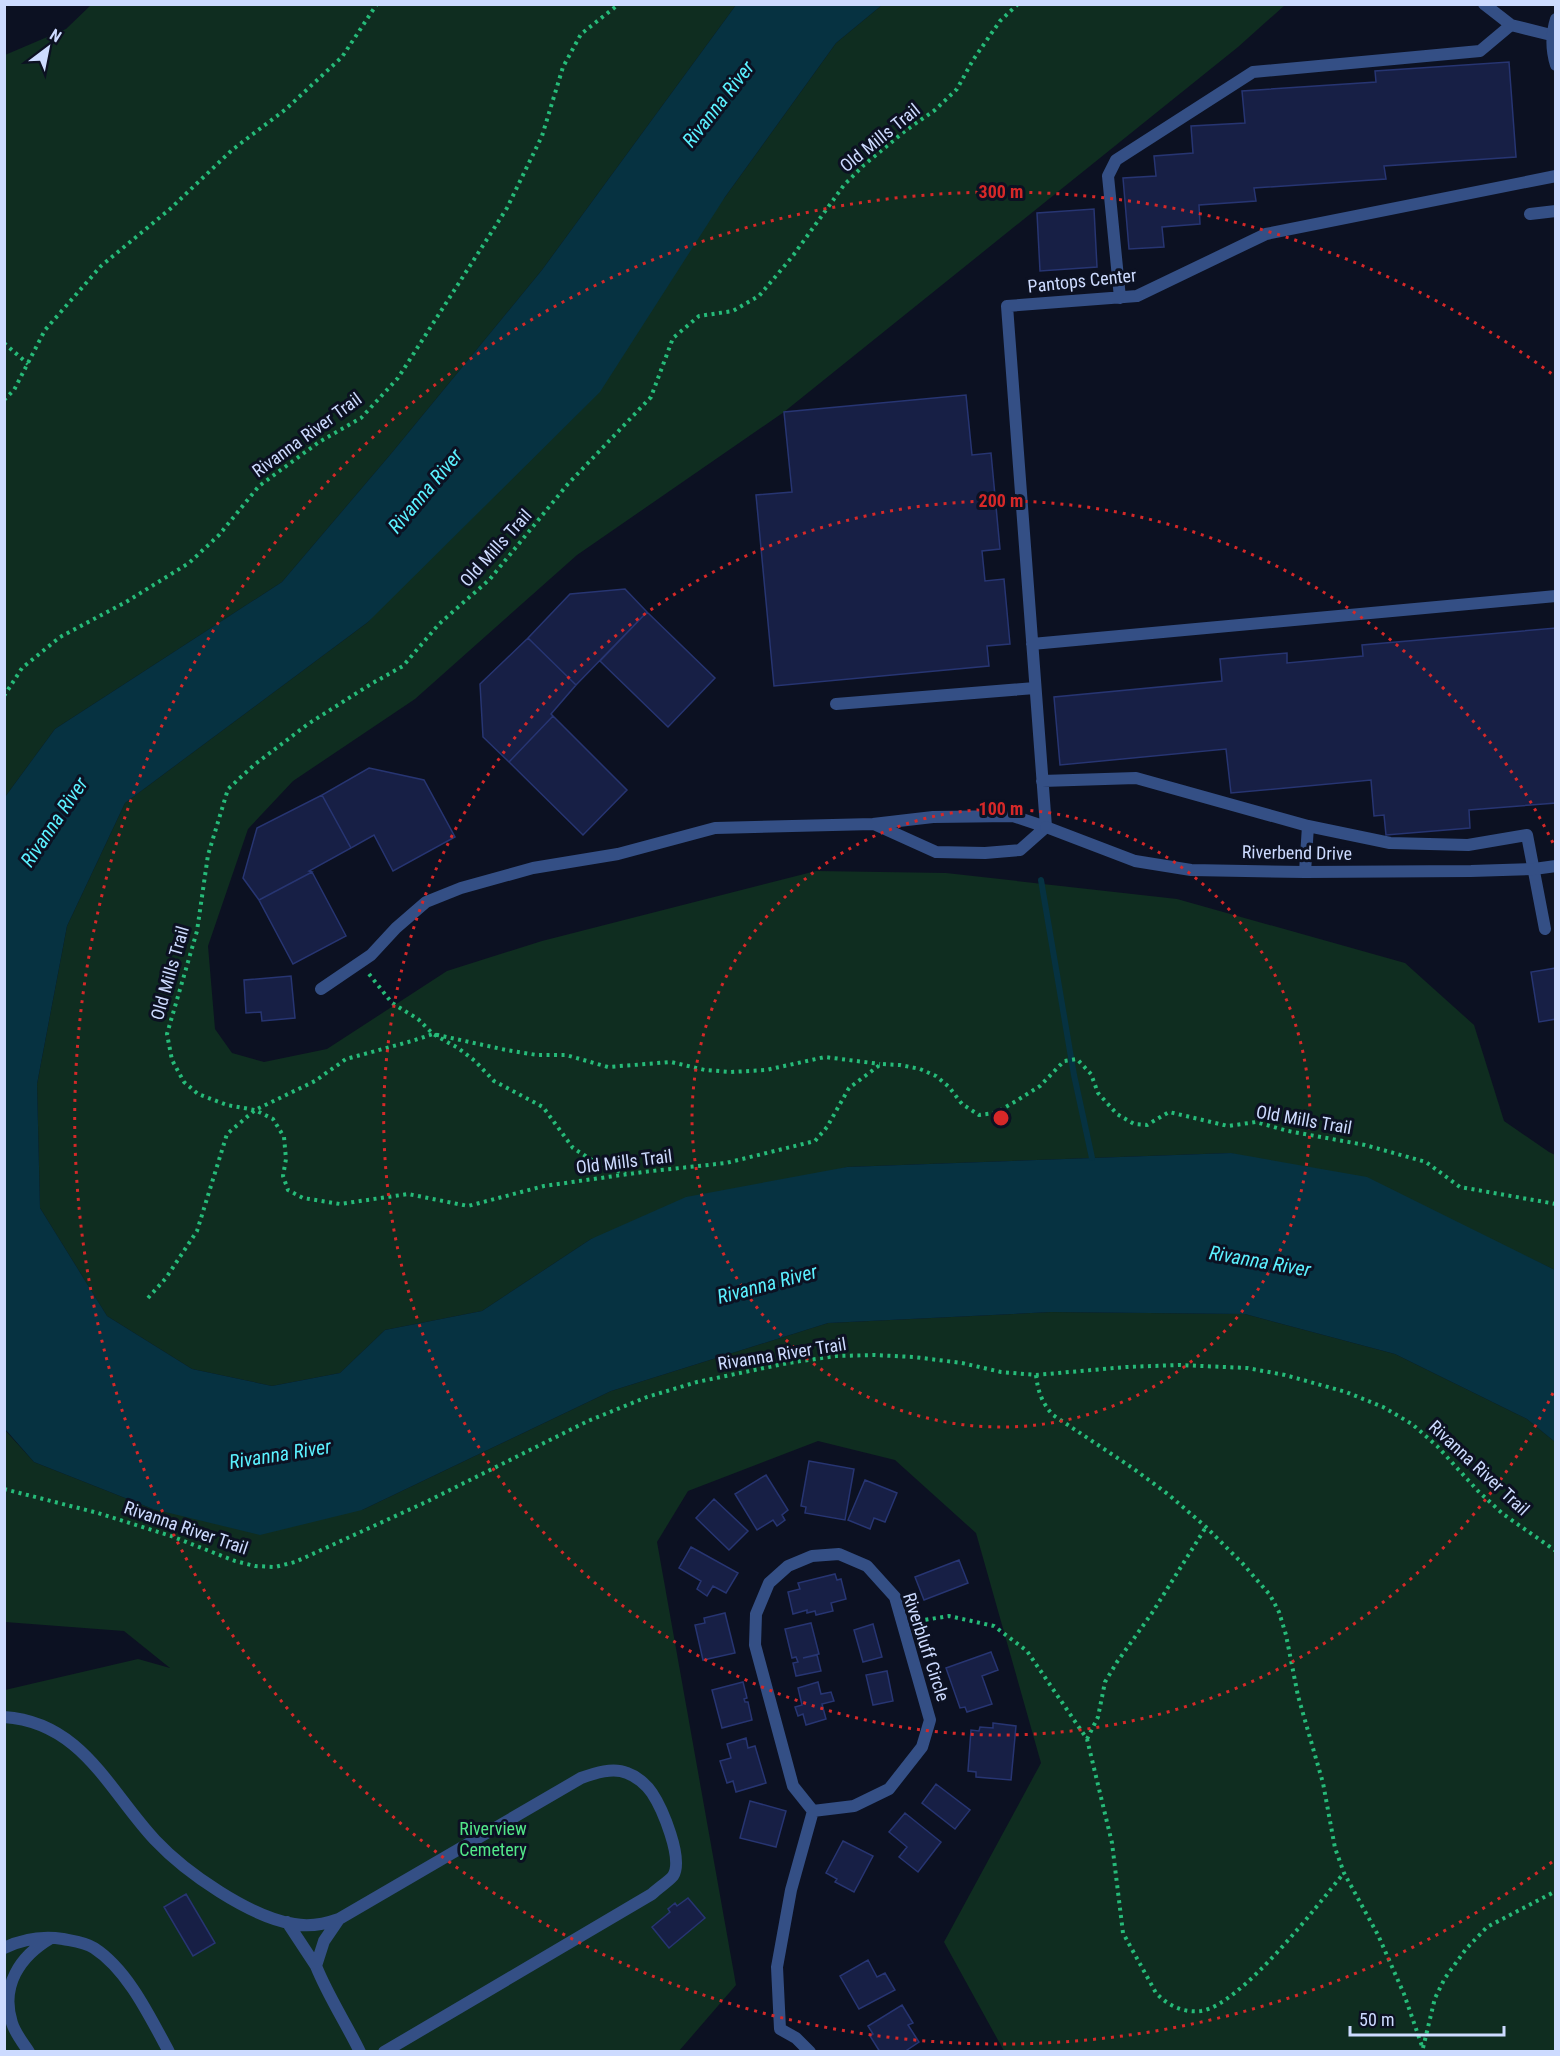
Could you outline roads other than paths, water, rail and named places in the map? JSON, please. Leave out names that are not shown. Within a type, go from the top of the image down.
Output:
[{"type":"street","points":[[1484,4],[1511,25],[1551,35]]},
{"type":"street","points":[[1556,19],[1551,35],[1552,55],[1556,65]]},
{"type":"street","points":[[1120,298],[1108,176],[1116,160],[1253,72],[1480,51],[1511,25]]},
{"type":"street","name":"Pantops Center","points":[[1046,827],[1008,306],[1137,296],[1266,234],[1556,176]]},
{"type":"street","points":[[1530,214],[1556,211]]},
{"type":"street","points":[[1032,644],[1556,596]]},
{"type":"street","points":[[836,704],[1035,688]]},
{"type":"street","points":[[1042,781],[1136,778],[1308,826],[1390,843],[1468,845],[1527,835],[1545,929]]},
{"type":"street","name":"Riverbend Drive","points":[[321,989],[370,955],[426,902],[461,888],[533,868],[618,854],[715,828],[873,824],[933,817],[1013,816],[1135,861],[1191,870],[1471,871],[1556,866]]},
{"type":"street","points":[[873,824],[936,852],[985,853],[1020,850],[1046,827]]},
{"type":"street","points":[[1305,872],[1308,826]]},
{"type":"street","name":"Riverbluff Circle","points":[[839,1554],[867,1566],[895,1598],[930,1720],[922,1747],[889,1789],[854,1806],[813,1810],[793,1786],[755,1645],[756,1614],[769,1583],[788,1566],[812,1556],[839,1554]]},
{"type":"street","points":[[4,1717],[32,1722],[57,1733],[79,1748],[98,1768],[155,1840],[184,1867],[210,1886],[245,1905],[287,1922],[312,1925],[339,1919],[581,1778],[596,1773],[615,1771],[626,1772],[640,1780],[651,1792],[662,1812],[676,1856],[672,1876],[652,1894],[384,2052]]},
{"type":"street","points":[[810,2052],[796,2038],[780,2029],[777,1967],[791,1890],[813,1810]]},
{"type":"street","points":[[316,1966],[324,1941],[339,1919]]},
{"type":"street","points":[[287,1922],[316,1966],[360,2052]]},
{"type":"street","points":[[4,1948],[25,1940],[52,1938],[74,1941],[92,1947],[113,1963],[127,1980],[170,2052]]},
{"type":"street","points":[[29,2052],[12,2025],[8,2008],[8,1990],[12,1977],[25,1957],[52,1938]]},
{"type":"water","name":"Rivanna River","points":[[736,5],[882,5],[836,43],[725,197],[600,392],[368,622],[125,803],[67,926],[37,1084],[40,1208],[107,1316],[192,1369],[272,1386],[340,1373],[385,1330],[482,1311],[591,1239],[686,1197],[847,1167],[1231,1153],[1367,1177],[1555,1270],[1555,1442],[1527,1419],[1395,1354],[1245,1314],[1051,1312],[828,1323],[611,1391],[362,1510],[260,1535],[153,1509],[34,1462],[5,1429],[5,797],[55,729],[282,582],[542,270]]},
{"type":"waterway","points":[[1041,880],[1074,1075],[1092,1158]]},
{"type":"park label","name":"Riverview Cemetery","points":[[493,1839]]}]
